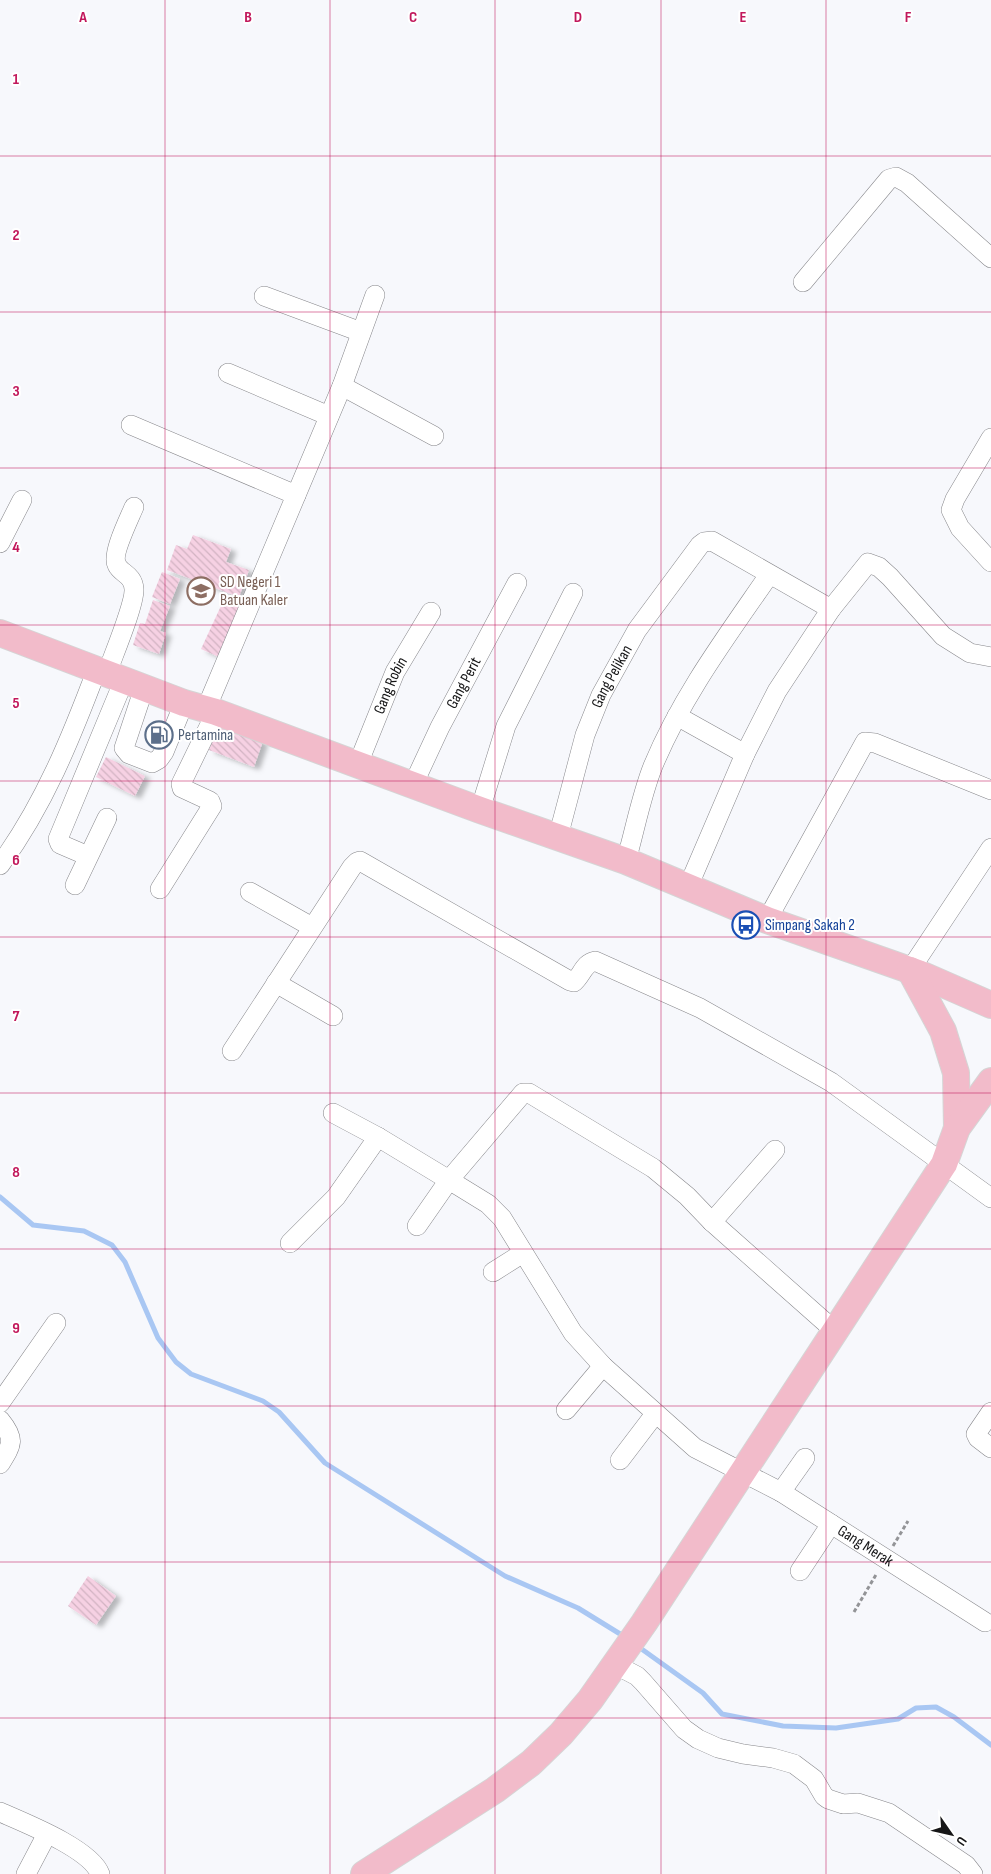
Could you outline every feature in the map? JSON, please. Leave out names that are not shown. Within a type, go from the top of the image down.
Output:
[{"type":"highway","points":[[0,633],[480,810],[626,861],[767,920],[910,970],[991,1005]]},
{"type":"highway","points":[[364,1874],[495,1790],[531,1763],[562,1734],[590,1700],[644,1624],[944,1164],[957,1128],[956,1073],[943,1031],[910,970]]},
{"type":"highway","points":[[957,1128],[987,1095]]},
{"type":"street","points":[[803,282],[889,179],[896,177],[907,183],[991,258]]},
{"type":"street","points":[[264,296],[361,332]]},
{"type":"street","points":[[160,889],[212,806],[210,801],[182,788],[180,784],[202,708],[342,386],[374,296]]},
{"type":"street","points":[[228,373],[329,416]]},
{"type":"street","points":[[342,386],[434,436]]},
{"type":"street","points":[[131,425],[296,495]]},
{"type":"street","points":[[991,438],[955,499],[951,510],[960,528],[991,562]]},
{"type":"street","points":[[0,543],[22,500]]},
{"type":"street","points":[[88,856],[60,844],[58,839],[118,678],[134,590],[131,579],[117,566],[115,557],[134,507]]},
{"type":"street","name":"Gang Pelikan","points":[[558,837],[585,735],[601,695],[637,630],[695,550],[704,542],[712,542],[769,574]]},
{"type":"street","points":[[688,887],[745,754],[777,691],[831,609],[868,563],[879,566],[943,636],[970,653],[991,657]]},
{"type":"street","points":[[626,861],[653,767],[676,716],[705,668],[769,574],[831,609]]},
{"type":"street","name":"Gang Perit","points":[[413,785],[440,727],[517,583]]},
{"type":"street","points":[[480,810],[506,726],[573,593]]},
{"type":"street","name":"Gang Robin","points":[[358,764],[395,672],[431,612]]},
{"type":"street","points":[[118,678],[124,748],[129,754],[152,763],[160,760],[164,752],[202,708]]},
{"type":"street","points":[[0,865],[21,836],[47,789],[69,743],[118,678]]},
{"type":"street","points":[[676,716],[745,754]]},
{"type":"street","points":[[767,920],[865,742],[875,743],[991,790]]},
{"type":"street","points":[[75,885],[107,818]]},
{"type":"street","points":[[910,970],[991,848]]},
{"type":"street","points":[[232,1052],[312,926],[356,862],[363,862],[570,981],[574,982],[588,963],[595,960],[700,1008],[831,1082],[991,1198]]},
{"type":"street","points":[[250,892],[312,926]]},
{"type":"street","points":[[276,983],[333,1016]]},
{"type":"street","points":[[417,1226],[448,1180],[523,1092],[526,1092],[653,1168],[687,1196],[712,1222],[835,1331]]},
{"type":"street","name":"Gang Merak","points":[[333,1113],[378,1137],[488,1204],[509,1228],[573,1333],[603,1366],[695,1448],[781,1492],[985,1622]]},
{"type":"street","points":[[290,1243],[336,1197],[378,1137]]},
{"type":"street","points":[[712,1222],[775,1150]]},
{"type":"street","points":[[493,1272],[523,1253]]},
{"type":"street","points":[[0,1403],[56,1323]]},
{"type":"street","points":[[566,1410],[603,1366]]},
{"type":"street","points":[[991,1412],[976,1434],[978,1438],[991,1448]]},
{"type":"street","points":[[620,1460],[655,1414]]},
{"type":"street","points":[[0,1420],[9,1430],[11,1443],[0,1464]]},
{"type":"street","points":[[781,1492],[805,1458]]},
{"type":"street","points":[[800,1571],[831,1524]]},
{"type":"street","points":[[617,1663],[637,1676],[684,1729],[698,1739],[726,1750],[773,1758],[794,1764],[814,1779],[824,1796],[828,1799],[843,1804],[858,1803],[889,1813],[966,1865],[973,1874]]},
{"type":"street","points":[[0,1812],[82,1852],[95,1863],[100,1874]]},
{"type":"street","points":[[26,1874],[47,1834]]},
{"type":"building","points":[[193,535],[231,549],[226,562],[249,570],[239,597],[167,570],[176,545],[187,549]]},
{"type":"building","points":[[162,572],[180,579],[170,604],[152,597]]},
{"type":"building","points":[[226,595],[246,605],[221,658],[201,649]]},
{"type":"building","points":[[153,600],[170,606],[160,631],[166,633],[159,654],[133,645],[140,623],[145,624]]},
{"type":"building","points":[[218,725],[263,741],[254,767],[209,750]]},
{"type":"building","points":[[106,757],[145,776],[135,796],[96,777]]},
{"type":"building","points":[[88,1576],[116,1596],[96,1625],[68,1606]]},
{"type":"waterway","points":[[0,1197],[33,1225],[84,1231],[112,1245],[125,1262],[158,1338],[176,1362],[191,1374],[263,1401],[279,1412],[325,1463],[505,1576],[578,1608],[625,1637]]},
{"type":"waterway","points":[[636,1645],[703,1693],[722,1714],[783,1726],[836,1728],[898,1719],[916,1708],[936,1707],[954,1717],[991,1745]]},
{"type":"place","name":"SD Negeri 1 Batuan Kaler","points":[[201,591]]},
{"type":"place","name":"Pertamina","points":[[159,735]]},
{"type":"place","name":"Simpang Sakah 2","points":[[746,925]]}]
